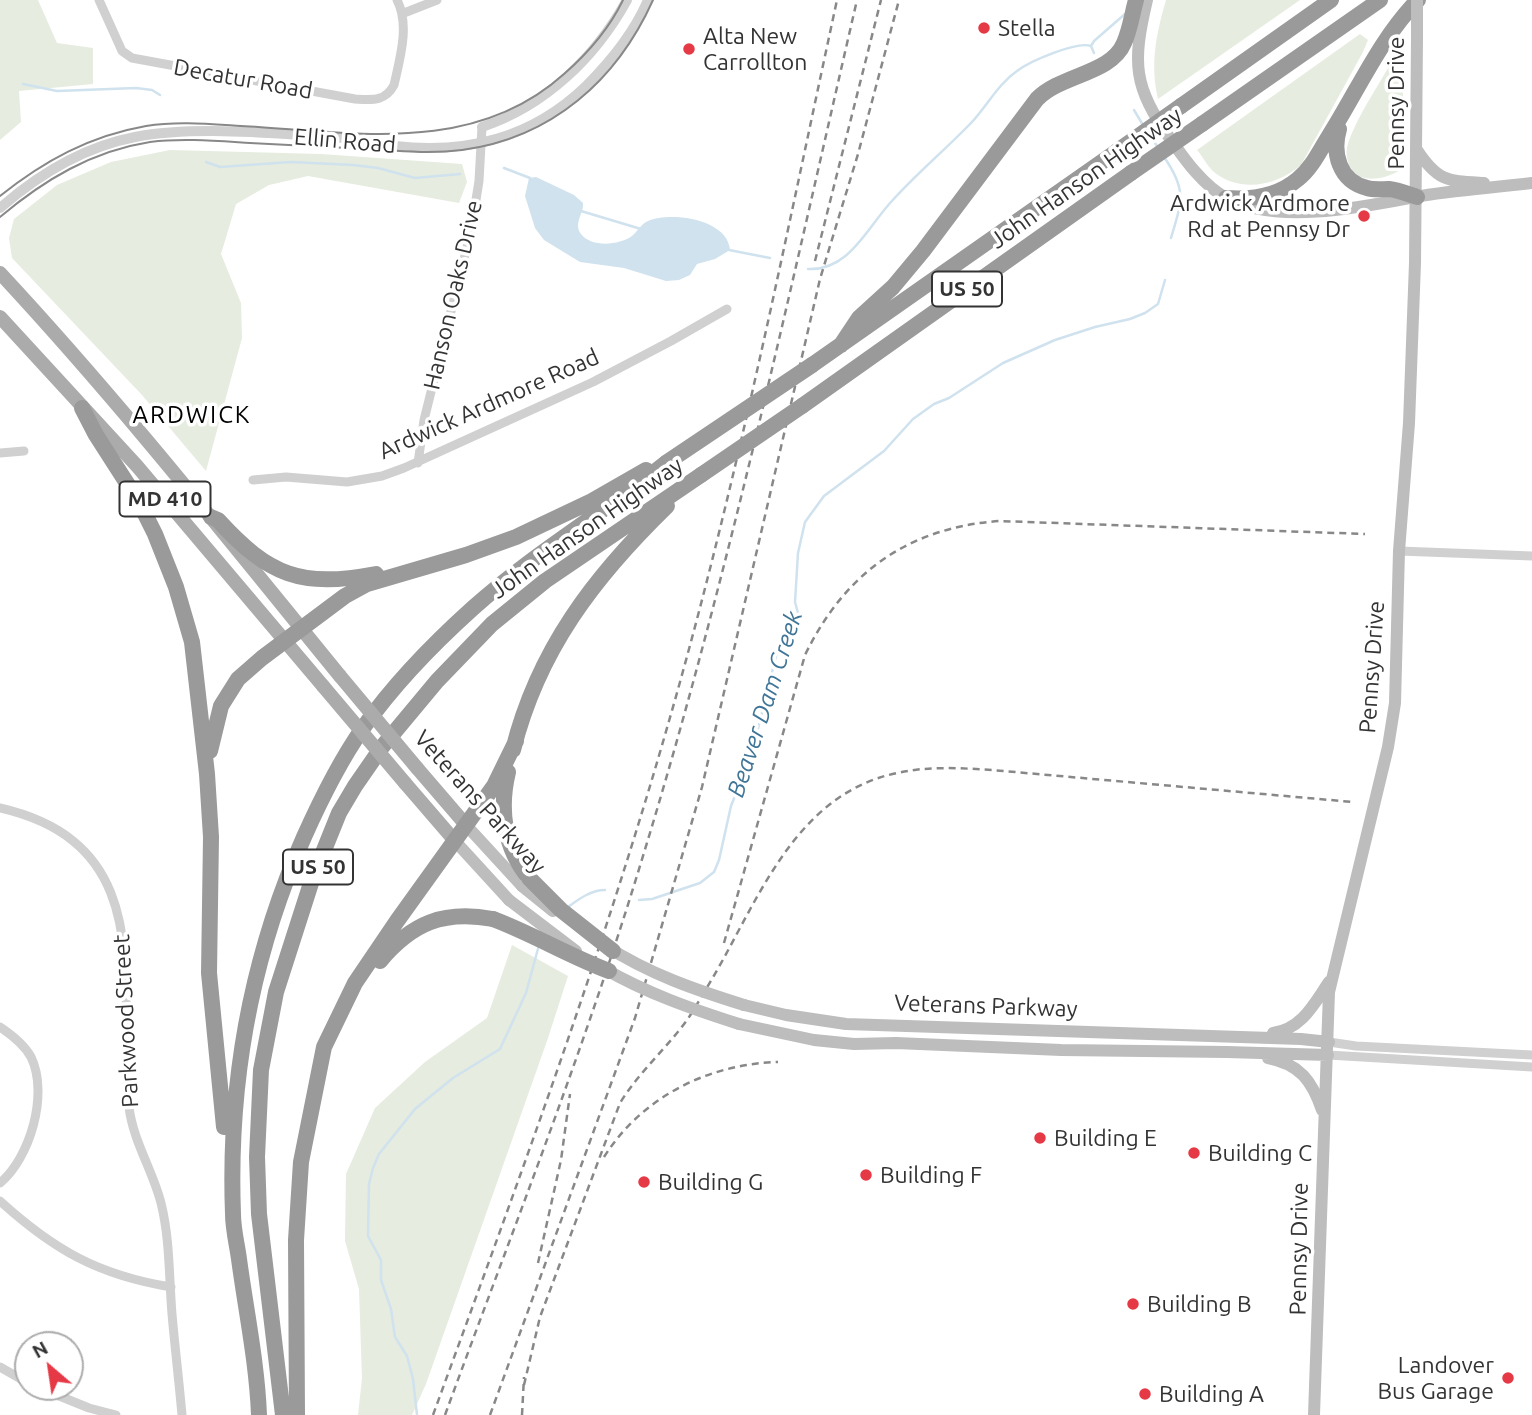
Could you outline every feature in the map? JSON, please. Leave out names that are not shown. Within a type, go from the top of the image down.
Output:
[{"type":"highway","points":[[841,345],[859,318],[893,287],[923,251],[1037,99],[1058,83],[1101,66],[1115,57],[1124,44],[1136,0]]},
{"type":"highway","name":"John Hanson Highway","points":[[260,1415],[233,1218],[232,1132],[241,1047],[255,979],[280,896],[297,853],[345,754],[387,697],[440,639],[535,557],[1331,0]]},
{"type":"highway","name":"John Hanson Highway","points":[[283,1415],[259,1214],[257,1157],[261,1070],[276,992],[312,880],[340,813],[382,747],[437,681],[492,624],[545,581],[802,406],[1380,0]]},
{"type":"highway","points":[[1226,198],[1264,196],[1290,185],[1305,174],[1390,33],[1418,0]]},
{"type":"highway","points":[[1343,113],[1335,154],[1350,179],[1368,188],[1392,189],[1416,197]]},
{"type":"highway","points":[[82,408],[139,502],[155,534],[176,587],[192,642],[207,774],[211,837],[209,973],[233,1218]]},
{"type":"highway","points":[[207,774],[216,721],[229,691],[250,668],[345,596],[368,584],[516,537],[592,501],[640,472],[667,463]]},
{"type":"highway","points":[[613,951],[526,882],[502,817],[504,787],[516,741],[538,678],[570,618],[616,558],[701,475]]},
{"type":"highway","points":[[211,517],[218,520],[253,555],[278,571],[299,577],[324,581],[347,579],[450,559]]},
{"type":"highway","points":[[296,1415],[295,1272],[300,1162],[324,1048],[355,984],[494,786],[516,741]]},
{"type":"highway","points":[[315,1086],[342,1020],[364,981],[411,930],[426,922],[463,916],[493,919],[609,971]]},
{"type":"main road","points":[[1147,0],[1137,48],[1143,93],[1163,129],[1200,177],[1226,198],[1255,209],[1289,212],[1392,203],[1416,197],[1532,183]]},
{"type":"main road","name":"Pennsy Drive","points":[[1314,1415],[1331,979],[1359,873],[1392,723],[1397,665],[1399,551],[1409,423],[1417,150],[1418,0]]},
{"type":"main road","points":[[1417,150],[1427,165],[1440,177],[1454,181],[1515,185]]},
{"type":"main road","name":"Veterans Parkway","points":[[0,273],[49,326],[211,517],[466,825],[526,882]]},
{"type":"main road","name":"Veterans Parkway","points":[[0,317],[146,476],[454,841],[509,900],[552,934],[609,971],[683,1006],[739,1024],[814,1040],[854,1044],[896,1043],[1061,1050],[1227,1052],[1329,1049]]},
{"type":"main road","name":"Veterans Parkway","points":[[613,951],[657,974],[696,990],[786,1015],[846,1024],[1253,1037],[1329,1049]]},
{"type":"main road","points":[[1253,1037],[1282,1032],[1293,1027],[1304,1018],[1331,979]]},
{"type":"main road","points":[[1227,1052],[1273,1058],[1298,1070],[1312,1083],[1324,1116]]},
{"type":"street","name":"Decatur Road","points":[[99,0],[122,51],[132,58],[355,99],[375,100],[390,93],[394,85],[404,13]]},
{"type":"street","points":[[397,0],[404,13],[437,0]]},
{"type":"street","points":[[482,127],[542,99],[564,80],[599,42],[627,0]]},
{"type":"street","name":"Ellin Road","points":[[0,208],[27,185],[78,155],[116,141],[168,132],[332,137],[415,148],[456,148],[481,144],[528,126],[572,99],[615,54],[641,16],[648,0]]},
{"type":"street","name":"Hanson Oaks Drive","points":[[418,463],[424,420],[471,231],[477,198],[482,127]]},
{"type":"street","name":"Ardwick Ardmore Road","points":[[253,480],[285,477],[330,481],[363,480],[418,463],[593,382],[727,309]]},
{"type":"street","points":[[0,453],[24,451]]},
{"type":"street","points":[[1399,551],[1532,556]]},
{"type":"street","name":"Parkwood Street","points":[[0,808],[45,824],[76,844],[100,871],[118,910],[124,937],[127,987],[129,1107],[132,1127],[161,1204],[182,1415]]},
{"type":"street","points":[[0,1027],[24,1047],[31,1058],[38,1082],[29,1140],[19,1161],[0,1183]]},
{"type":"street","name":"Veterans Parkway","points":[[1329,1049],[1356,1046],[1532,1055]]},
{"type":"street","name":"Veterans Parkway","points":[[1329,1049],[1532,1067]]},
{"type":"street","points":[[0,1201],[57,1247],[80,1260],[110,1273],[171,1287]]},
{"type":"street","points":[[72,1401],[116,1415]]},
{"type":"shaded area","points":[[0,0],[38,0],[57,43],[93,48],[93,84],[19,91],[21,122],[0,140]]},
{"type":"shaded area","points":[[1166,0],[1300,0],[1158,99],[1154,73],[1155,49]]},
{"type":"shaded area","points":[[1360,34],[1368,40],[1363,52],[1301,165],[1281,178],[1247,185],[1225,179],[1212,170],[1197,150]]},
{"type":"shaded area","points":[[1403,51],[1403,135],[1400,170],[1380,178],[1364,178],[1356,174],[1349,164],[1347,152],[1350,138],[1395,56]]},
{"type":"shaded area","points":[[170,150],[321,154],[462,164],[467,182],[459,203],[308,176],[269,185],[236,204],[221,254],[241,303],[242,338],[206,471],[142,395],[12,258],[9,238],[14,219],[57,185],[111,162]]},
{"type":"shaded area","points":[[512,945],[568,976],[548,1038],[426,1384],[412,1415],[358,1415],[362,1378],[359,1289],[345,1241],[346,1174],[375,1108],[425,1062],[487,1018]]},
{"type":"water","points":[[536,177],[574,195],[583,203],[578,222],[579,230],[592,241],[606,244],[620,241],[632,236],[648,221],[670,217],[697,220],[720,231],[727,239],[730,250],[715,259],[697,264],[690,275],[679,280],[666,281],[624,268],[580,262],[544,240],[535,228],[525,196],[529,178]]},
{"type":"waterway","name":"Beaver Dam Creek","points":[[1094,53],[1091,46],[1094,41],[1125,14]]},
{"type":"waterway","points":[[808,269],[822,268],[846,256],[891,202],[971,123],[1010,76],[1042,57],[1075,46],[1091,46]]},
{"type":"waterway","points":[[23,84],[57,91],[136,88],[152,90],[160,95]]},
{"type":"waterway","name":"Beaver Dam Creek","points":[[1134,110],[1143,125]]},
{"type":"waterway","name":"Beaver Dam Creek","points":[[1151,136],[1158,148]]},
{"type":"waterway","name":"Beaver Dam Creek","points":[[1164,157],[1176,178],[1180,196],[1171,238]]},
{"type":"waterway","points":[[206,162],[220,167],[291,162],[353,165],[378,168],[415,178],[460,174]]},
{"type":"waterway","points":[[504,168],[530,178]]},
{"type":"waterway","points":[[581,211],[641,229]]},
{"type":"waterway","points":[[729,250],[770,258]]},
{"type":"waterway","name":"Beaver Dam Creek","points":[[639,900],[652,899],[700,883],[714,872],[731,806],[752,753],[776,656],[784,637],[795,624],[798,613],[795,602],[798,553],[805,522],[824,496],[884,451],[913,419],[934,404],[949,398],[1003,363],[1055,340],[1145,313],[1158,304],[1165,280]]},
{"type":"waterway","name":"Beaver Dam Creek","points":[[568,907],[590,893],[605,890]]},
{"type":"waterway","name":"Beaver Dam Creek","points":[[417,1415],[407,1356],[395,1337],[391,1309],[381,1280],[381,1260],[368,1236],[369,1184],[373,1168],[379,1154],[415,1109],[453,1078],[500,1049],[526,993],[539,945]]},
{"type":"tram line","points":[[0,196],[33,172],[86,143],[146,126],[193,123],[368,134],[451,128],[491,118],[529,100],[564,74],[597,40],[623,0]]},
{"type":"tram line","points":[[0,217],[34,191],[70,169],[108,152],[150,142],[200,140],[426,152],[462,150],[495,143],[525,133],[578,100],[621,56],[653,0]]},
{"type":"railway","points":[[433,1415],[587,983],[669,721],[694,632],[738,452],[837,0]]},
{"type":"railway","points":[[445,1415],[598,997],[674,750],[758,430],[857,0]]},
{"type":"railway","points":[[815,261],[881,0]]},
{"type":"railway","points":[[490,1415],[635,1018],[702,787],[820,279],[858,154],[899,0]]},
{"type":"railway","points":[[724,943],[805,655],[839,600],[860,578],[883,560],[936,533],[966,525],[999,521],[1365,534]]},
{"type":"railway","points":[[524,1385],[540,1317],[620,1103],[690,1016],[780,859],[803,830],[829,805],[860,785],[897,773],[944,768],[1353,802]]},
{"type":"railway","points":[[604,1157],[637,1117],[679,1088],[727,1069],[778,1062]]},
{"type":"railway","points":[[538,1263],[561,1160],[570,1094]]},
{"type":"railway","points":[[522,1415],[524,1377]]},
{"type":"place","name":"Stella","points":[[984,28]]},
{"type":"place","name":"Alta New Carrollton","points":[[689,49]]},
{"type":"place","name":"Ardwick Ardmore Rd at Pennsy Dr","points":[[1364,216]]},
{"type":"place","name":"Building E","points":[[1040,1138]]},
{"type":"place","name":"Building C","points":[[1194,1153]]},
{"type":"place","name":"Building F","points":[[866,1175]]},
{"type":"place","name":"Building G","points":[[644,1182]]},
{"type":"place","name":"Building B","points":[[1133,1304]]},
{"type":"place","name":"Landover Bus Garage","points":[[1508,1378]]},
{"type":"place","name":"Building A","points":[[1145,1394]]},
{"type":"district","name":"ARDWICK","points":[[192,415]]}]
